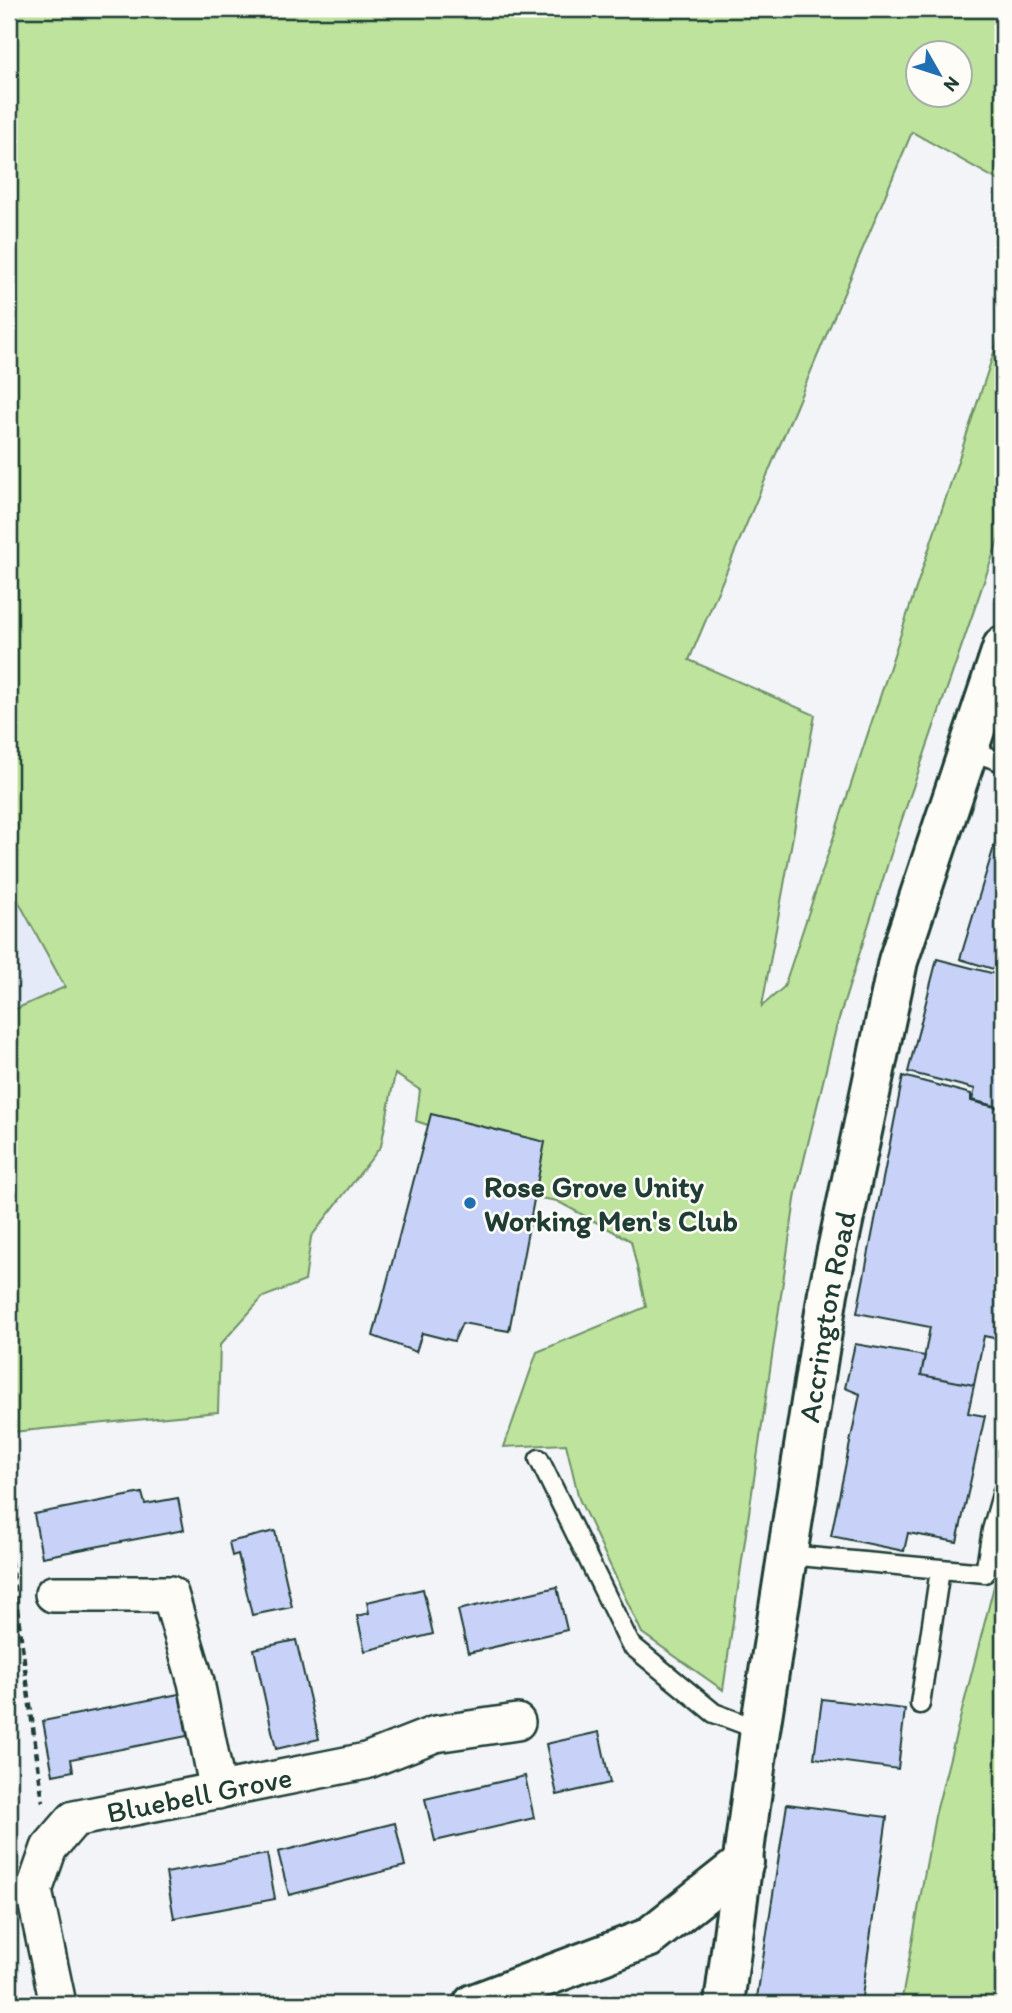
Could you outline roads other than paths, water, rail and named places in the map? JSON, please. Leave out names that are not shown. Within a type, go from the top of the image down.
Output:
[{"type":"highway","name":"Accrington Road","points":[[724,2004],[761,1730],[828,1293],[898,961],[986,756],[1003,646]]},
{"type":"highway","points":[[473,2004],[648,1938],[744,1862]]},
{"type":"street","points":[[53,1594],[170,1594],[196,1682],[218,1791]]},
{"type":"street","name":"Bluebell Grove","points":[[58,2004],[34,1891],[49,1848],[74,1819],[366,1761],[435,1734],[517,1722]]},
{"type":"lane","points":[[539,1458],[631,1644],[714,1713],[761,1730]]},
{"type":"lane","points":[[788,1555],[985,1573],[992,1530],[1003,1491]]},
{"type":"lane","points":[[920,1704],[940,1570]]},
{"type":"place","name":"Rose Grove Unity Working Men's Club","points":[[470,1203]]}]
